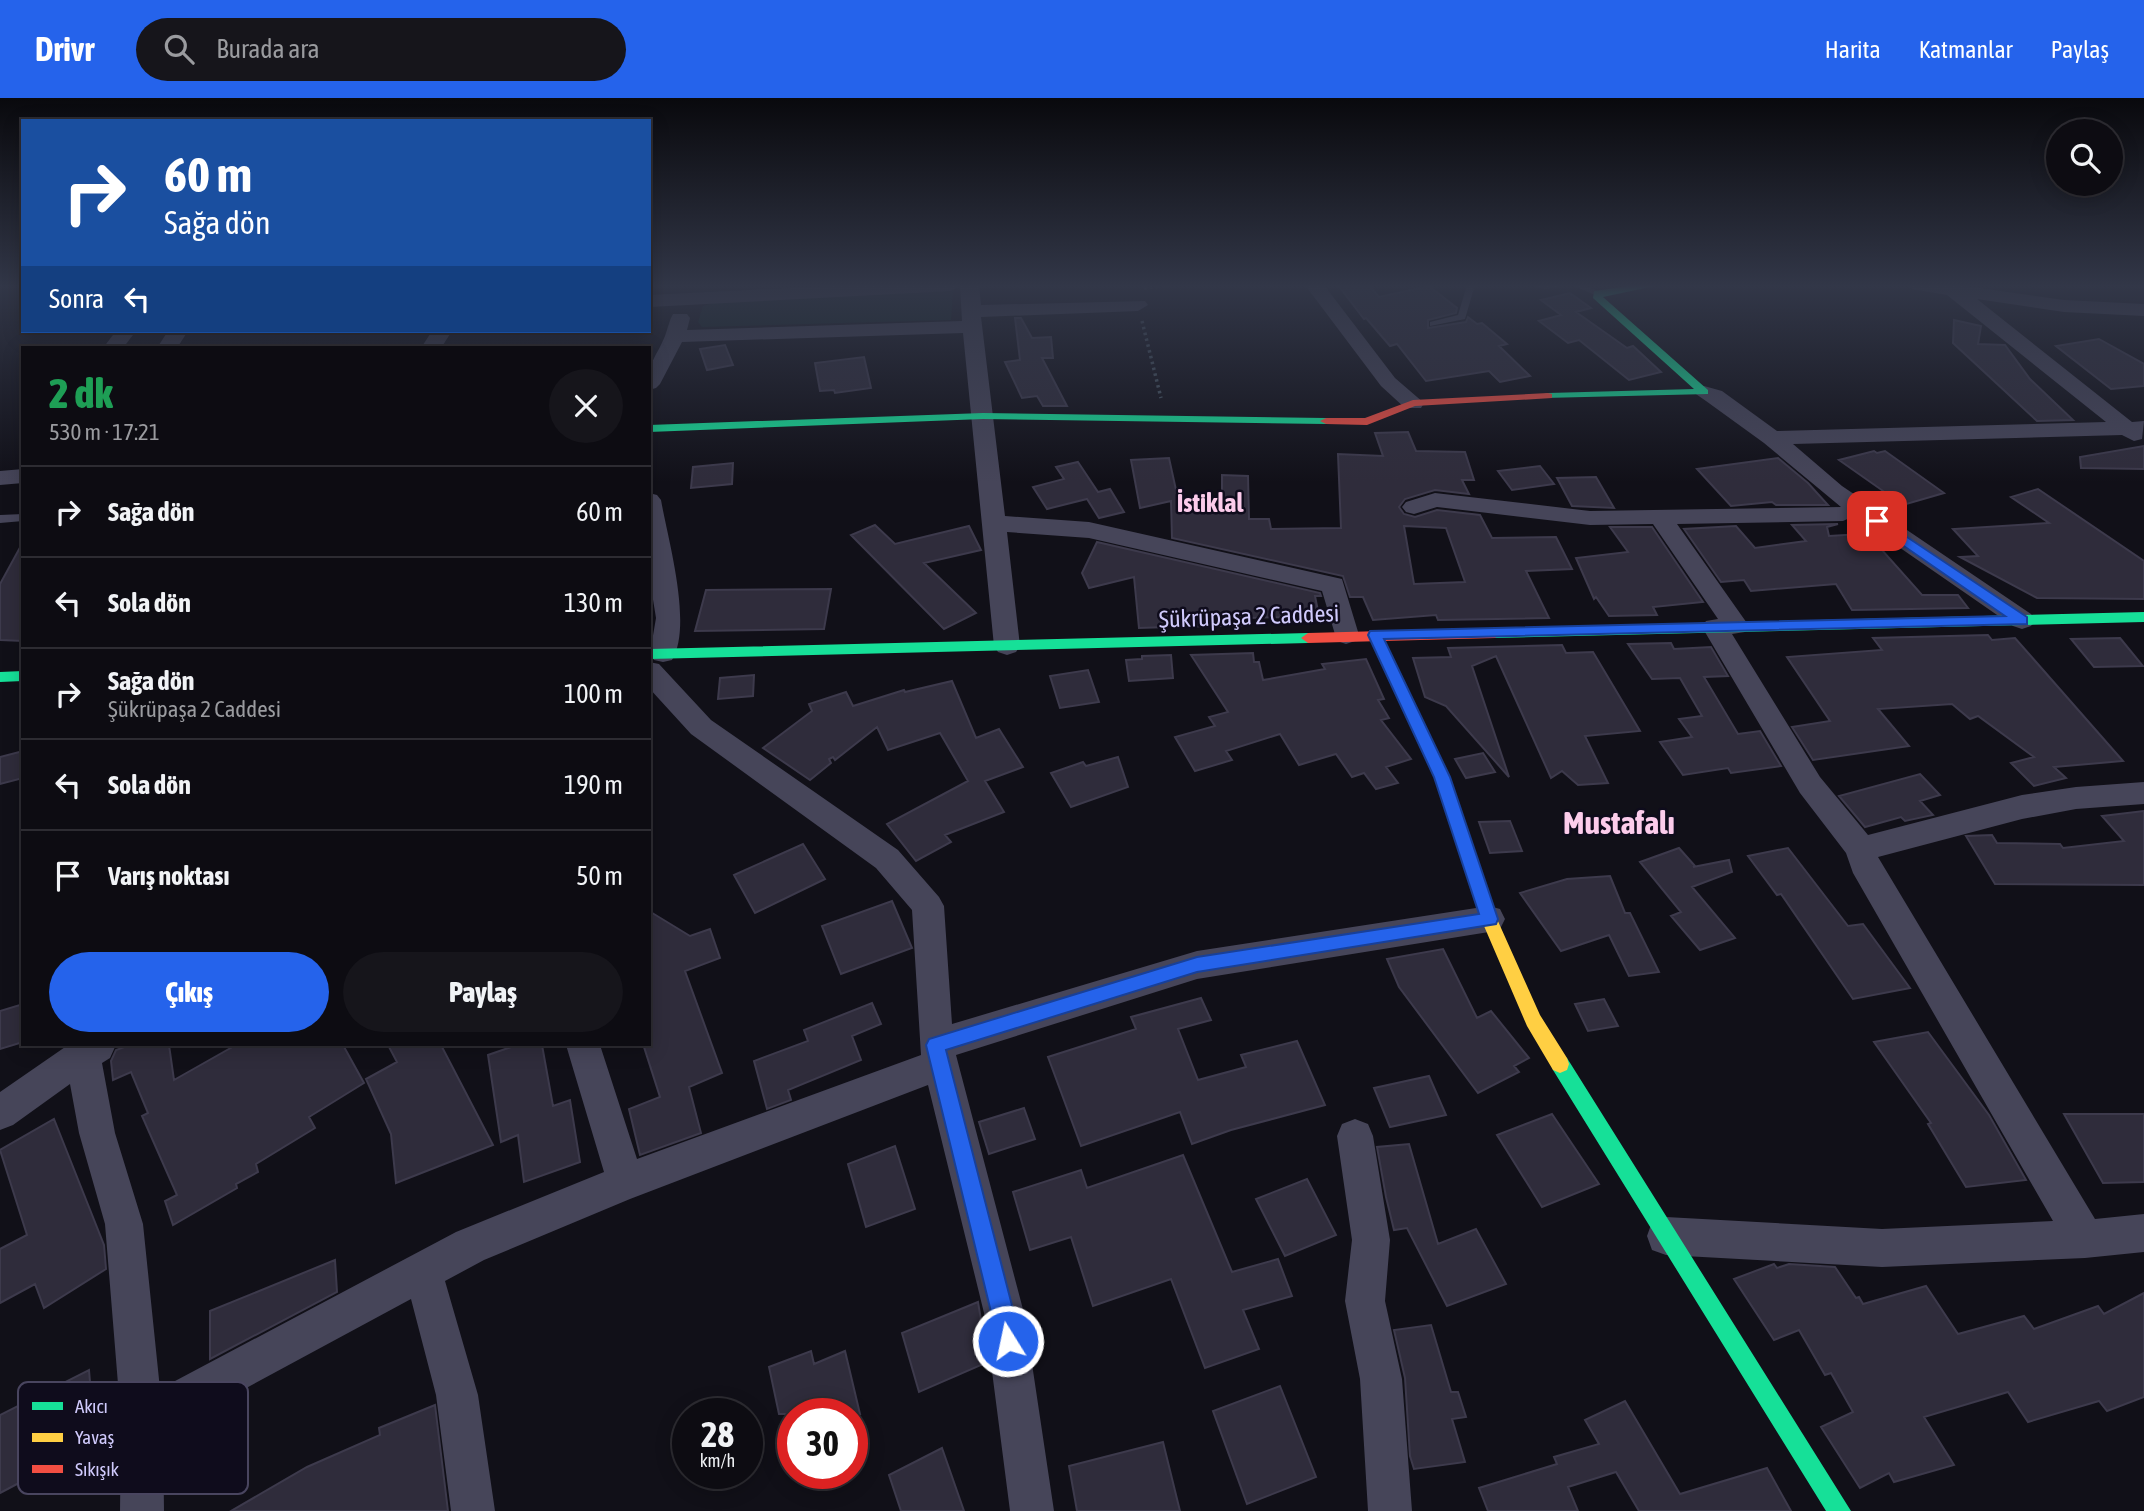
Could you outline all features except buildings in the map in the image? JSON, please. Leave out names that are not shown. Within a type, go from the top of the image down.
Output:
[{"type":"street","points":[[651,380],[667,351]]},
{"type":"street","points":[[976,351],[1007,646]]},
{"type":"street","points":[[1364,351],[1388,382],[1413,403]]},
{"type":"street","points":[[1658,351],[1704,392],[1714,396],[1772,438],[1834,491],[2022,620]]},
{"type":"street","points":[[2034,351],[2136,428],[2144,444]]},
{"type":"street","points":[[651,429],[983,416],[1367,422],[1413,403],[1481,398],[1704,392]]},
{"type":"street","points":[[1772,438],[2136,428]]},
{"type":"street","points":[[1414,507],[1435,500],[1590,518],[1843,513]]},
{"type":"street","points":[[1660,517],[1725,627],[1810,786],[1861,849],[1864,864],[2085,1239]]},
{"type":"street","points":[[651,519],[669,618],[654,660],[701,727],[887,859],[929,906],[938,1054],[1005,1317],[1032,1511]]},
{"type":"street","points":[[993,523],[1089,530],[1333,585],[1346,635]]},
{"type":"street","name":"Şükrüpaşa 2 Caddesi","points":[[654,660],[1346,635],[2144,617]]},
{"type":"street","points":[[1375,635],[1442,777],[1489,919],[1533,1020],[1839,1511]]},
{"type":"street","points":[[0,677],[21,676]]},
{"type":"street","points":[[1861,849],[2022,807],[2076,798],[2144,793]]},
{"type":"street","points":[[216,1382],[470,1246],[938,1054],[1197,965],[1489,919]]},
{"type":"street","points":[[583,1046],[626,1182]]},
{"type":"street","points":[[0,1113],[90,1048]]},
{"type":"street","points":[[90,1048],[97,1133],[124,1224],[138,1382]]},
{"type":"street","points":[[1355,1136],[1371,1240],[1365,1301],[1381,1379],[1390,1511]]},
{"type":"street","points":[[1666,1236],[1882,1248],[2085,1239],[2144,1233]]},
{"type":"street","points":[[423,1272],[457,1395],[473,1511]]},
{"type":"lane","points":[[0,519],[21,517]]},
{"type":"path","points":[[1149,351],[1166,419]]},
{"type":"traffic: fast","points":[[1548,396],[1704,392],[1658,351]]},
{"type":"traffic: fast","points":[[651,429],[983,416],[1326,421]]},
{"type":"traffic: fast","points":[[1495,633],[2144,617]]},
{"type":"traffic: fast","points":[[651,654],[1308,638]]},
{"type":"traffic: fast","points":[[0,677],[21,676]]},
{"type":"traffic: fast","points":[[1560,1064],[1839,1511]]},
{"type":"traffic: slow","points":[[1375,635],[1442,777],[1489,919],[1533,1020],[1560,1064]]},
{"type":"traffic: jam","points":[[1326,421],[1367,422],[1413,403],[1548,396]]},
{"type":"traffic: jam","points":[[1308,638],[1495,633]]},
{"type":"district","name":"İstiklal","points":[[1210,503]]},
{"type":"district","name":"Mustafalı","points":[[1619,822]]},
{"type":"route","points":[[1008,1341],[1005,1317],[936,1045],[1197,965],[1489,919],[1442,777],[1375,635],[2022,620],[1877,521]]}]
